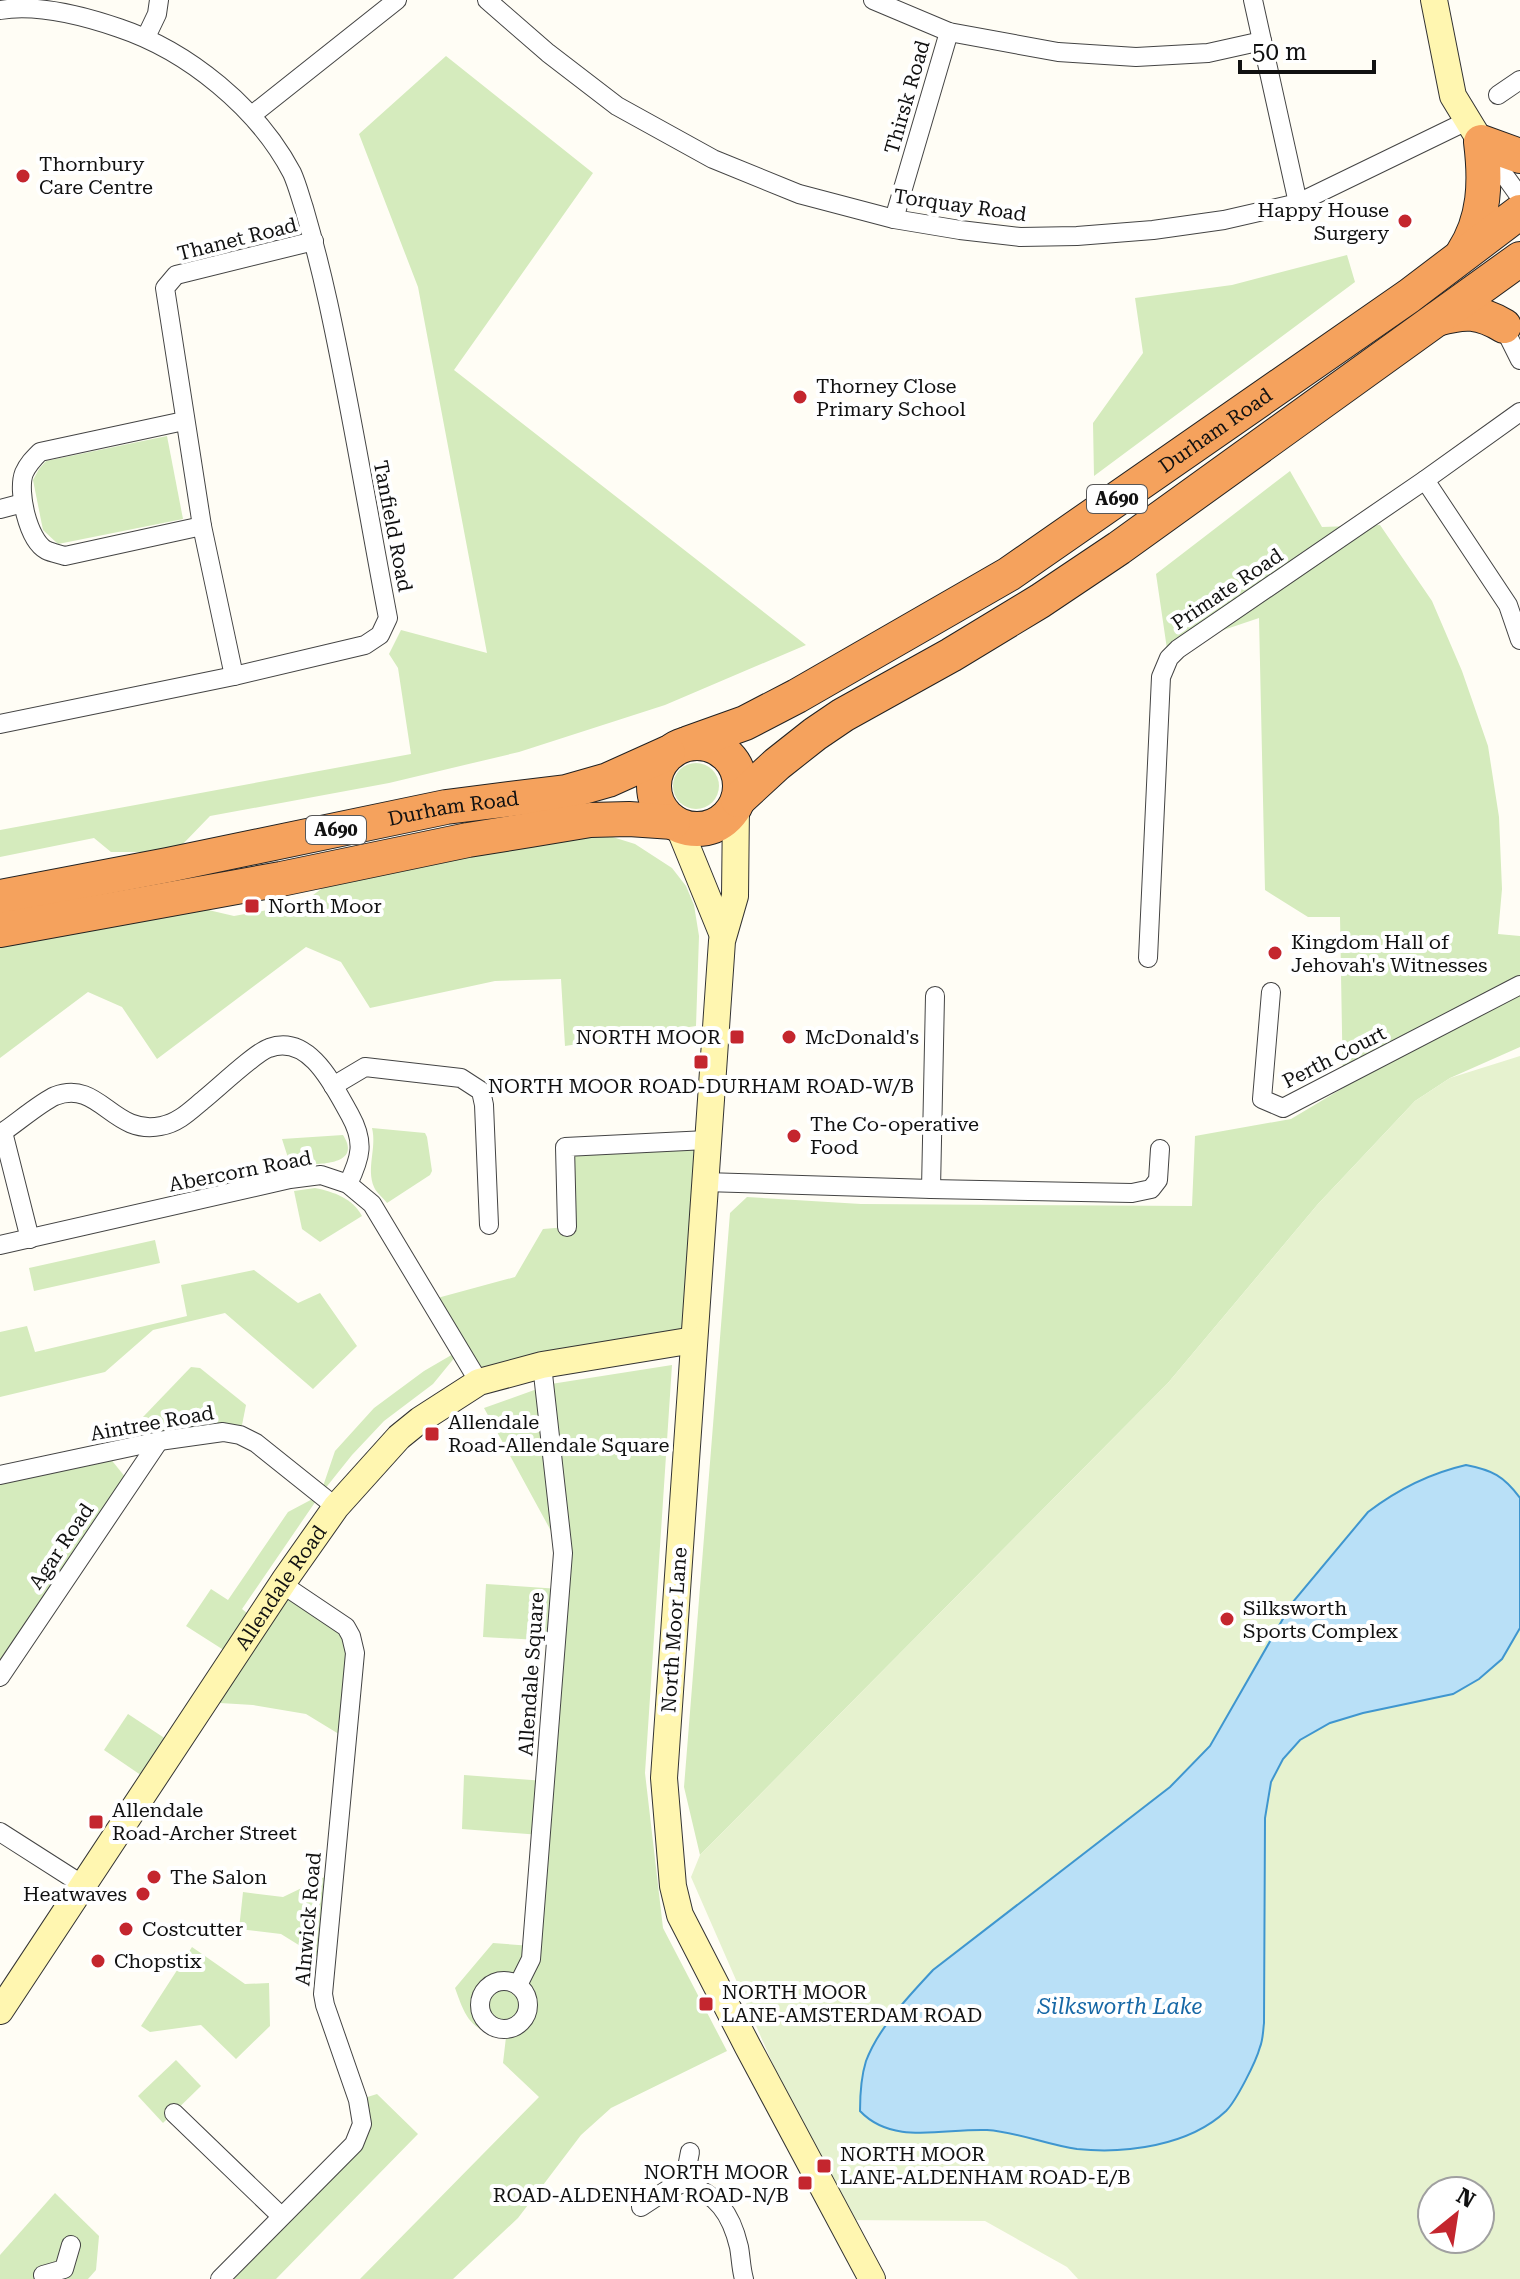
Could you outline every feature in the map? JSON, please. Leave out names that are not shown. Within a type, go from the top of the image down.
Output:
[{"type":"highway","points":[[1474,132],[1520,156]]},
{"type":"highway","points":[[1458,258],[1475,229],[1483,200],[1485,171],[1474,132]]},
{"type":"highway","name":"Durham Road","points":[[0,897],[446,807],[566,792],[608,780],[678,748],[745,723],[852,666],[1009,574],[1409,296],[1520,212]]},
{"type":"highway","name":"Durham Road","points":[[0,930],[281,879],[468,840],[590,820],[629,819],[676,824],[698,830],[712,827],[723,821],[777,764],[815,734],[964,647],[1106,557],[1520,259]]},
{"type":"highway","points":[[1437,319],[1473,313],[1504,326]]},
{"type":"highway","points":[[676,824],[663,813],[656,802],[653,788],[654,775],[660,763],[678,748],[702,743],[725,753],[739,774],[737,803]]},
{"type":"street","points":[[146,37],[157,14],[159,0]]},
{"type":"street","points":[[252,115],[397,0]]},
{"type":"street","name":"Torquay Road","points":[[487,0],[548,53],[617,106],[713,159],[799,194],[894,219],[960,230],[1020,237],[1077,236],[1224,220],[1298,203],[1474,132]]},
{"type":"street","points":[[873,0],[949,32],[1058,52],[1136,57],[1208,53],[1262,41]]},
{"type":"street","points":[[1253,0],[1298,203]]},
{"type":"street","points":[[1434,0],[1453,96],[1474,132],[1520,197]]},
{"type":"street","name":"Tanfield Road","points":[[0,10],[17,7],[90,18],[146,37],[204,74],[252,115],[270,137],[293,175],[314,241],[388,618],[380,635],[365,645],[234,676],[0,724]]},
{"type":"street","name":"Thirsk Road","points":[[894,219],[949,32]]},
{"type":"street","points":[[1498,95],[1520,80]]},
{"type":"street","name":"Thanet Road","points":[[234,676],[202,526],[165,288],[176,275],[314,241]]},
{"type":"street","points":[[1458,258],[1504,326],[1520,360]]},
{"type":"street","name":"Primate Road","points":[[1148,958],[1161,677],[1169,658],[1520,412]]},
{"type":"street","points":[[184,421],[40,452],[23,476],[23,503],[34,536],[44,549],[65,556],[202,526]]},
{"type":"street","points":[[1425,480],[1508,605],[1520,640]]},
{"type":"street","points":[[0,509],[23,503]]},
{"type":"street","name":"North Moor Lane","points":[[737,803],[735,896],[722,933],[664,1778],[673,1886],[680,1915],[872,2279]]},
{"type":"street","name":"North Moor Lane","points":[[676,824],[722,933]]},
{"type":"street","name":"Perth Court","points":[[1271,992],[1262,1099],[1283,1108],[1520,985]]},
{"type":"street","points":[[931,1189],[935,996]]},
{"type":"street","points":[[30,1239],[2,1133],[55,1097],[71,1094],[82,1094],[97,1101],[130,1125],[148,1128],[165,1125],[182,1118],[267,1048],[286,1045],[303,1050],[333,1086],[356,1127],[361,1148],[348,1184],[377,1210],[479,1382]]},
{"type":"street","points":[[333,1086],[365,1067],[461,1078],[481,1091],[489,1225]]},
{"type":"street","points":[[567,1227],[565,1147],[707,1140]]},
{"type":"street","points":[[704,1182],[1132,1193],[1151,1189],[1158,1180],[1160,1149]]},
{"type":"street","name":"Abercorn Road","points":[[0,1245],[290,1179],[321,1175],[348,1184]]},
{"type":"street","name":"Allendale Road","points":[[0,2011],[282,1584],[336,1507],[399,1437],[479,1382],[505,1373],[694,1340]]},
{"type":"street","name":"Allendale Square","points":[[518,1985],[531,1959],[533,1946],[563,1553],[542,1365]]},
{"type":"street","name":"Aintree Road","points":[[0,1475],[159,1441],[223,1432],[240,1435],[256,1443],[336,1507]]},
{"type":"street","name":"Agar Road","points":[[0,1677],[159,1441]]},
{"type":"street","name":"Alnwick Road","points":[[220,2279],[354,2144],[362,2124],[358,2100],[323,1994],[355,1653],[346,1627],[282,1584]]},
{"type":"street","points":[[0,1832],[83,1885]]},
{"type":"street","points":[[174,2113],[281,2216]]},
{"type":"street","points":[[684,2183],[690,2152]]},
{"type":"street","points":[[641,2207],[670,2188],[684,2183],[702,2189],[727,2215],[739,2250],[744,2279]]},
{"type":"street","points":[[43,2275],[69,2274],[71,2245]]},
{"type":"green space","points":[[446,56],[593,173],[454,370],[806,645],[665,705],[519,752],[389,783],[210,816],[181,846],[149,852],[111,852],[94,838],[0,857],[0,830],[411,754],[398,668],[389,654],[401,630],[487,653],[418,287],[359,134]]},
{"type":"green space","points":[[1347,255],[1355,282],[1094,476],[1093,423],[1143,353],[1135,298],[1232,285]]},
{"type":"green space","points":[[167,436],[183,519],[58,544],[43,530],[33,480],[46,461]]},
{"type":"green space","points":[[1290,471],[1322,527],[1380,525],[1432,601],[1462,671],[1488,746],[1499,817],[1502,889],[1498,934],[1520,936],[1520,1047],[1450,1078],[1415,1101],[1318,1204],[1168,1383],[700,1855],[684,1787],[730,1213],[747,1197],[861,1204],[1192,1206],[1195,1136],[1291,1119],[1343,1088],[1340,917],[1308,917],[1265,890],[1259,618],[1167,649],[1156,574]]},
{"type":"green space","points":[[696,763],[712,770],[719,786],[712,802],[696,809],[680,802],[673,786],[680,770]]},
{"type":"green space","points":[[603,834],[635,844],[672,868],[686,886],[694,905],[699,936],[696,1026],[565,1046],[561,979],[495,981],[370,1008],[341,962],[306,947],[157,1059],[122,1007],[88,992],[0,1058],[0,938],[187,905],[234,916],[301,904],[336,878]]},
{"type":"green space","name":"Silksworth Sports Complex","points":[[1520,1056],[1520,2279],[1078,2279],[1067,2267],[985,2221],[841,2220],[691,1877],[700,1855],[1168,1383],[1318,1204],[1415,1101],[1450,1078]]},
{"type":"green space","points":[[372,1128],[425,1133],[427,1137],[430,1175],[387,1203],[375,1189],[372,1180]]},
{"type":"green space","points":[[343,1135],[348,1146],[347,1154],[341,1159],[320,1164],[290,1164],[282,1139]]},
{"type":"green space","points":[[707,1140],[694,1340],[479,1382],[460,1351],[433,1384],[384,1421],[320,1495],[335,1451],[374,1408],[424,1371],[460,1350],[430,1300],[515,1277],[543,1229],[567,1227],[565,1147]]},
{"type":"green space","points":[[315,1188],[342,1197],[362,1216],[320,1242],[302,1229],[294,1191]]},
{"type":"green space","points":[[155,1240],[160,1263],[34,1291],[29,1268]]},
{"type":"green space","points":[[254,1270],[298,1303],[320,1293],[357,1346],[313,1389],[225,1313],[153,1330],[105,1372],[0,1397],[0,1332],[27,1326],[35,1352],[187,1316],[181,1285]]},
{"type":"green space","points":[[672,1365],[645,1773],[663,1928],[727,2051],[611,2108],[581,2135],[518,2218],[453,2279],[360,2279],[539,2097],[503,2063],[506,2037],[477,2027],[467,2016],[455,1988],[493,1943],[532,1946],[541,1835],[462,1829],[464,1775],[545,1781],[556,1641],[483,1637],[486,1584],[560,1589],[563,1553],[484,1408],[551,1384]]},
{"type":"green space","points":[[191,1367],[200,1368],[246,1405],[240,1435],[149,1443],[143,1417]]},
{"type":"green space","points":[[105,1452],[130,1483],[0,1677],[0,1475]]},
{"type":"green space","points":[[320,1495],[242,1609],[257,1621],[282,1584],[346,1627],[347,1739],[306,1714],[253,1705],[203,1702],[233,1656],[186,1626],[211,1589],[228,1600],[288,1512]]},
{"type":"green space","points":[[128,1714],[175,1745],[151,1782],[104,1750]]},
{"type":"green space","points":[[335,1872],[326,1962],[281,1934],[239,1929],[243,1892],[283,1897]]},
{"type":"green space","points":[[192,1947],[245,1984],[269,1983],[270,2026],[236,2059],[201,2025],[150,2032],[141,2026]]},
{"type":"green space","points":[[176,2060],[201,2086],[163,2123],[138,2096]]},
{"type":"green space","points":[[377,2094],[418,2134],[276,2279],[220,2279],[354,2144],[358,2100]]},
{"type":"green space","points":[[55,2193],[99,2236],[96,2270],[88,2279],[0,2279],[0,2255]]},
{"type":"water","name":"Silksworth Lake","points":[[1466,1465],[1497,1475],[1520,1498],[1520,1628],[1502,1659],[1479,1679],[1453,1694],[1330,1723],[1300,1740],[1283,1759],[1271,1782],[1265,1818],[1262,2038],[1250,2071],[1226,2111],[1211,2123],[1175,2140],[1135,2148],[1096,2150],[1066,2147],[987,2130],[904,2132],[873,2122],[860,2111],[863,2073],[878,2036],[933,1970],[1170,1787],[1210,1746],[1292,1603],[1368,1512],[1415,1483]]},
{"type":"place","name":"Thornbury Care Centre","points":[[23,176]]},
{"type":"place","name":"Happy House Surgery","points":[[1405,221]]},
{"type":"place","name":"Thorney Close Primary School","points":[[800,397]]},
{"type":"place","name":"North Moor","points":[[252,906]]},
{"type":"place","name":"Kingdom Hall of Jehovah's Witnesses","points":[[1275,953]]},
{"type":"place","name":"NORTH MOOR","points":[[737,1037]]},
{"type":"place","name":"McDonald's","points":[[789,1037]]},
{"type":"place","name":"NORTH MOOR ROAD-DURHAM ROAD-W/B","points":[[701,1062]]},
{"type":"place","name":"The Co-operative Food","points":[[794,1136]]},
{"type":"place","name":"Allendale Road-Allendale Square","points":[[432,1434]]},
{"type":"place","name":"Silksworth Sports Complex","points":[[1227,1619]]},
{"type":"place","name":"Allendale Road-Archer Street","points":[[96,1822]]},
{"type":"place","name":"The Salon","points":[[154,1877]]},
{"type":"place","name":"Heatwaves","points":[[143,1894]]},
{"type":"place","name":"Costcutter","points":[[126,1929]]},
{"type":"place","name":"Chopstix","points":[[98,1961]]},
{"type":"place","name":"NORTH MOOR LANE-AMSTERDAM ROAD","points":[[706,2004]]},
{"type":"place","name":"NORTH MOOR LANE-ALDENHAM ROAD-E/B","points":[[824,2166]]},
{"type":"place","name":"NORTH MOOR ROAD-ALDENHAM ROAD-N/B","points":[[805,2183]]}]
